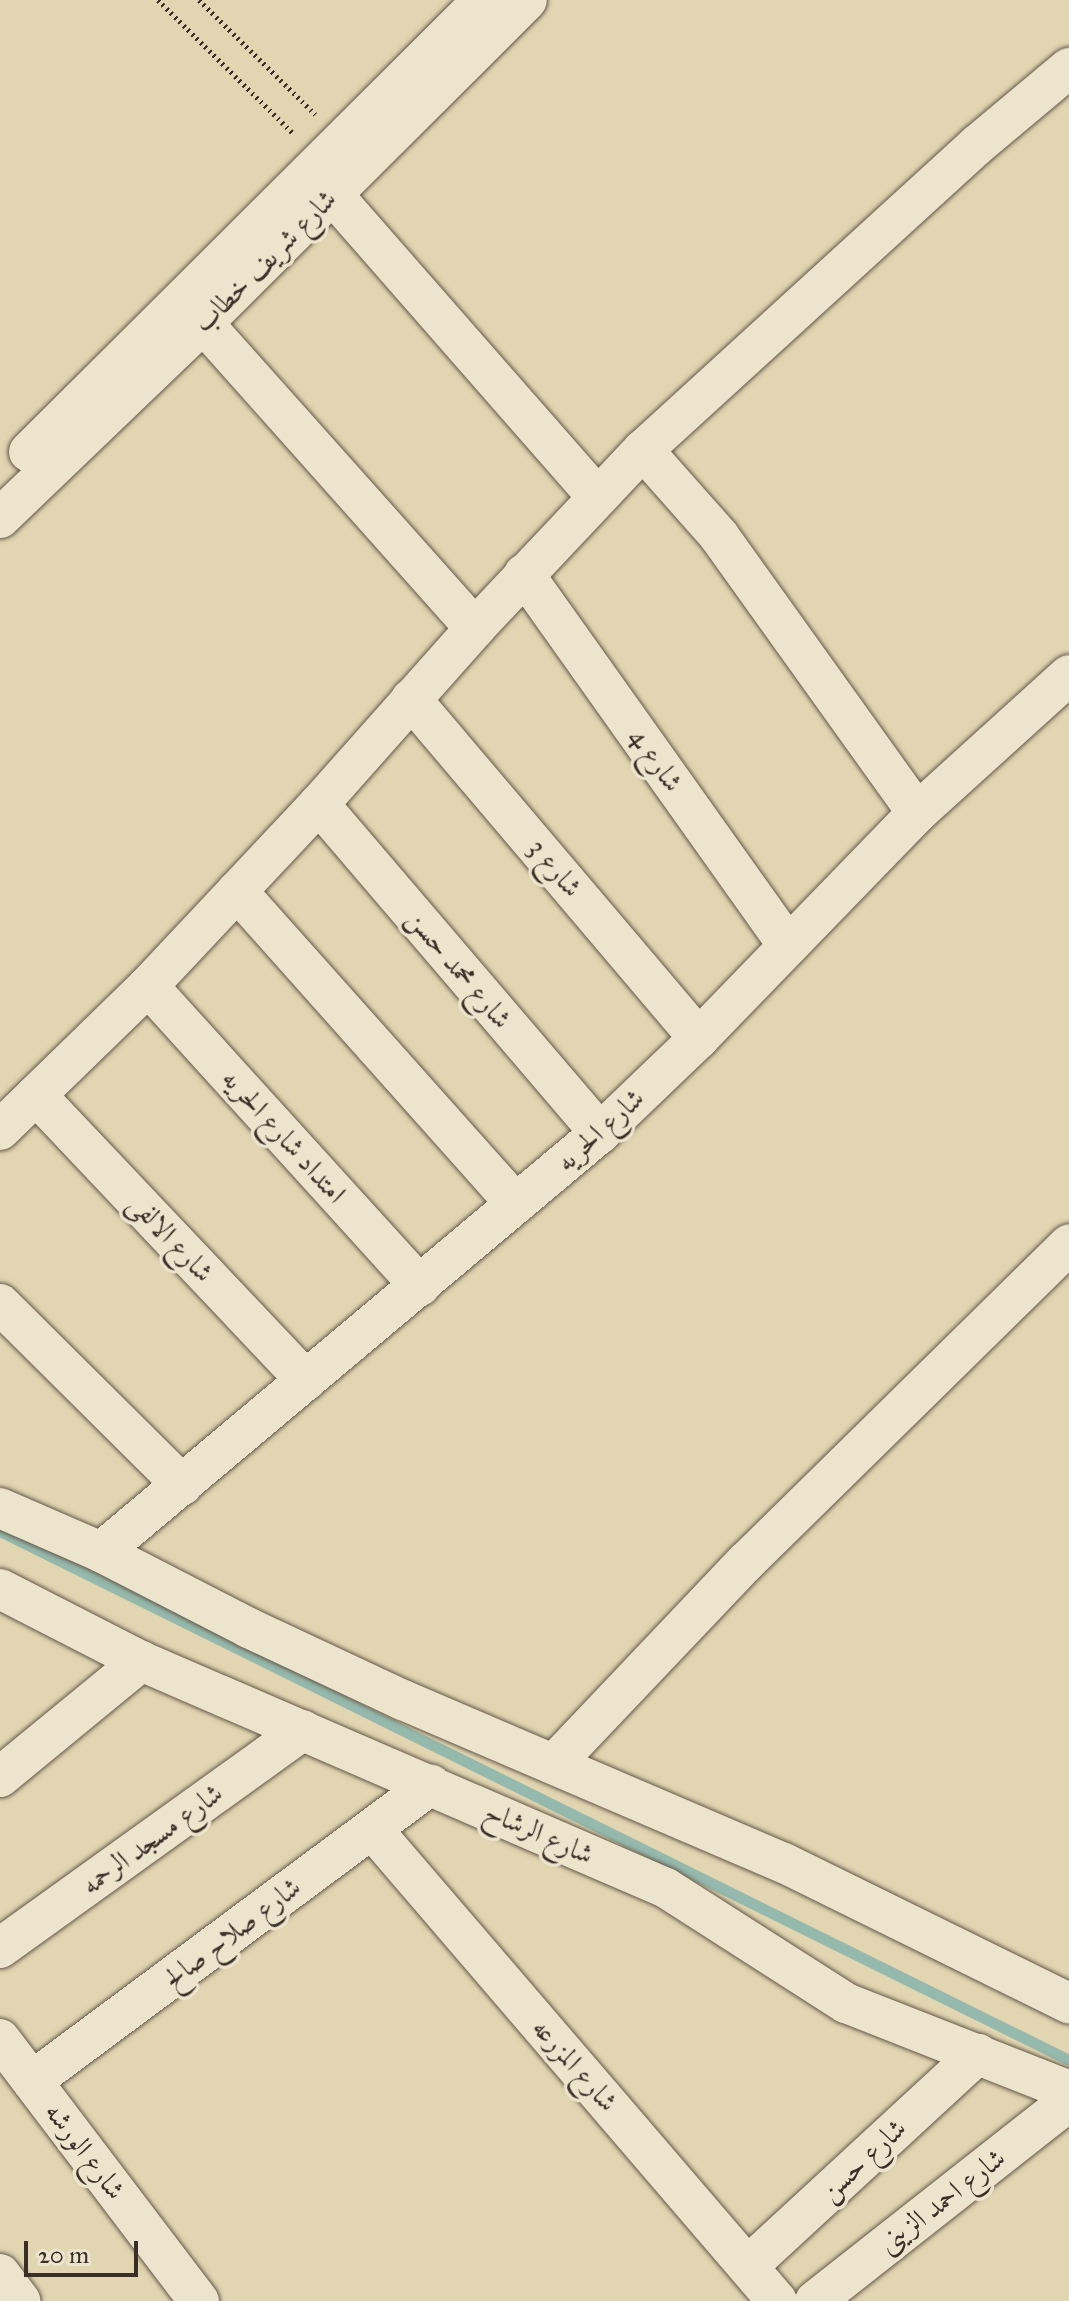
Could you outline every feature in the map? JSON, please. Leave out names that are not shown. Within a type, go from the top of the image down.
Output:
[{"type":"street","name":"شارع شريف خطاب","points":[[0,518],[203,323],[333,166],[483,0]]},
{"type":"street","name":"شارع شريف خطاب","points":[[0,481],[333,166],[527,0]]},
{"type":"street","points":[[0,1130],[148,986],[319,804],[524,574],[643,450],[977,145],[1069,68]]},
{"type":"street","points":[[333,166],[597,497]]},
{"type":"street","points":[[203,323],[475,628]]},
{"type":"street","points":[[643,450],[719,536],[917,813]]},
{"type":"street","name":"شارع 4","points":[[524,574],[788,946]]},
{"type":"street","name":"شارع الحريه","points":[[101,1552],[600,1133],[699,1038],[917,813],[1069,675]]},
{"type":"street","name":"شارع 3","points":[[411,699],[699,1038]]},
{"type":"street","name":"شارع محمد حسن","points":[[319,804],[600,1133]]},
{"type":"street","points":[[237,891],[516,1204]]},
{"type":"street","name":"امتداد شارع الحريه","points":[[148,986],[420,1286]]},
{"type":"street","name":"شارع الالفى","points":[[36,1095],[306,1381]]},
{"type":"street","points":[[554,1764],[746,1562],[1069,1245]]},
{"type":"street","points":[[0,1304],[182,1485]]},
{"type":"street","points":[[0,1508],[101,1552],[277,1641],[784,1863],[1069,2003]]},
{"type":"street","name":"شارع الرشاح","points":[[1,1591],[141,1661],[666,1888],[846,2003],[1069,2091]]},
{"type":"street","points":[[0,1777],[141,1661]]},
{"type":"street","name":"شارع مسجد الرحمه","points":[[0,1948],[303,1730]]},
{"type":"street","name":"شارع صلاح صالح","points":[[32,2081],[431,1785]]},
{"type":"street","name":"شارع المزرعه","points":[[372,1829],[777,2301]]},
{"type":"street","name":"شارع الورشه","points":[[0,2039],[199,2301]]},
{"type":"street","name":"شارع حسن","points":[[748,2266],[978,2054]]},
{"type":"street","name":"شارع احمد الزينى","points":[[815,2301],[1069,2101]]},
{"type":"street","points":[[0,2274],[20,2301]]},
{"type":"path","points":[[158,0],[333,166]]},
{"type":"path","points":[[199,0],[333,166]]},
{"type":"waterway","points":[[0,1531],[1069,2060]]}]
